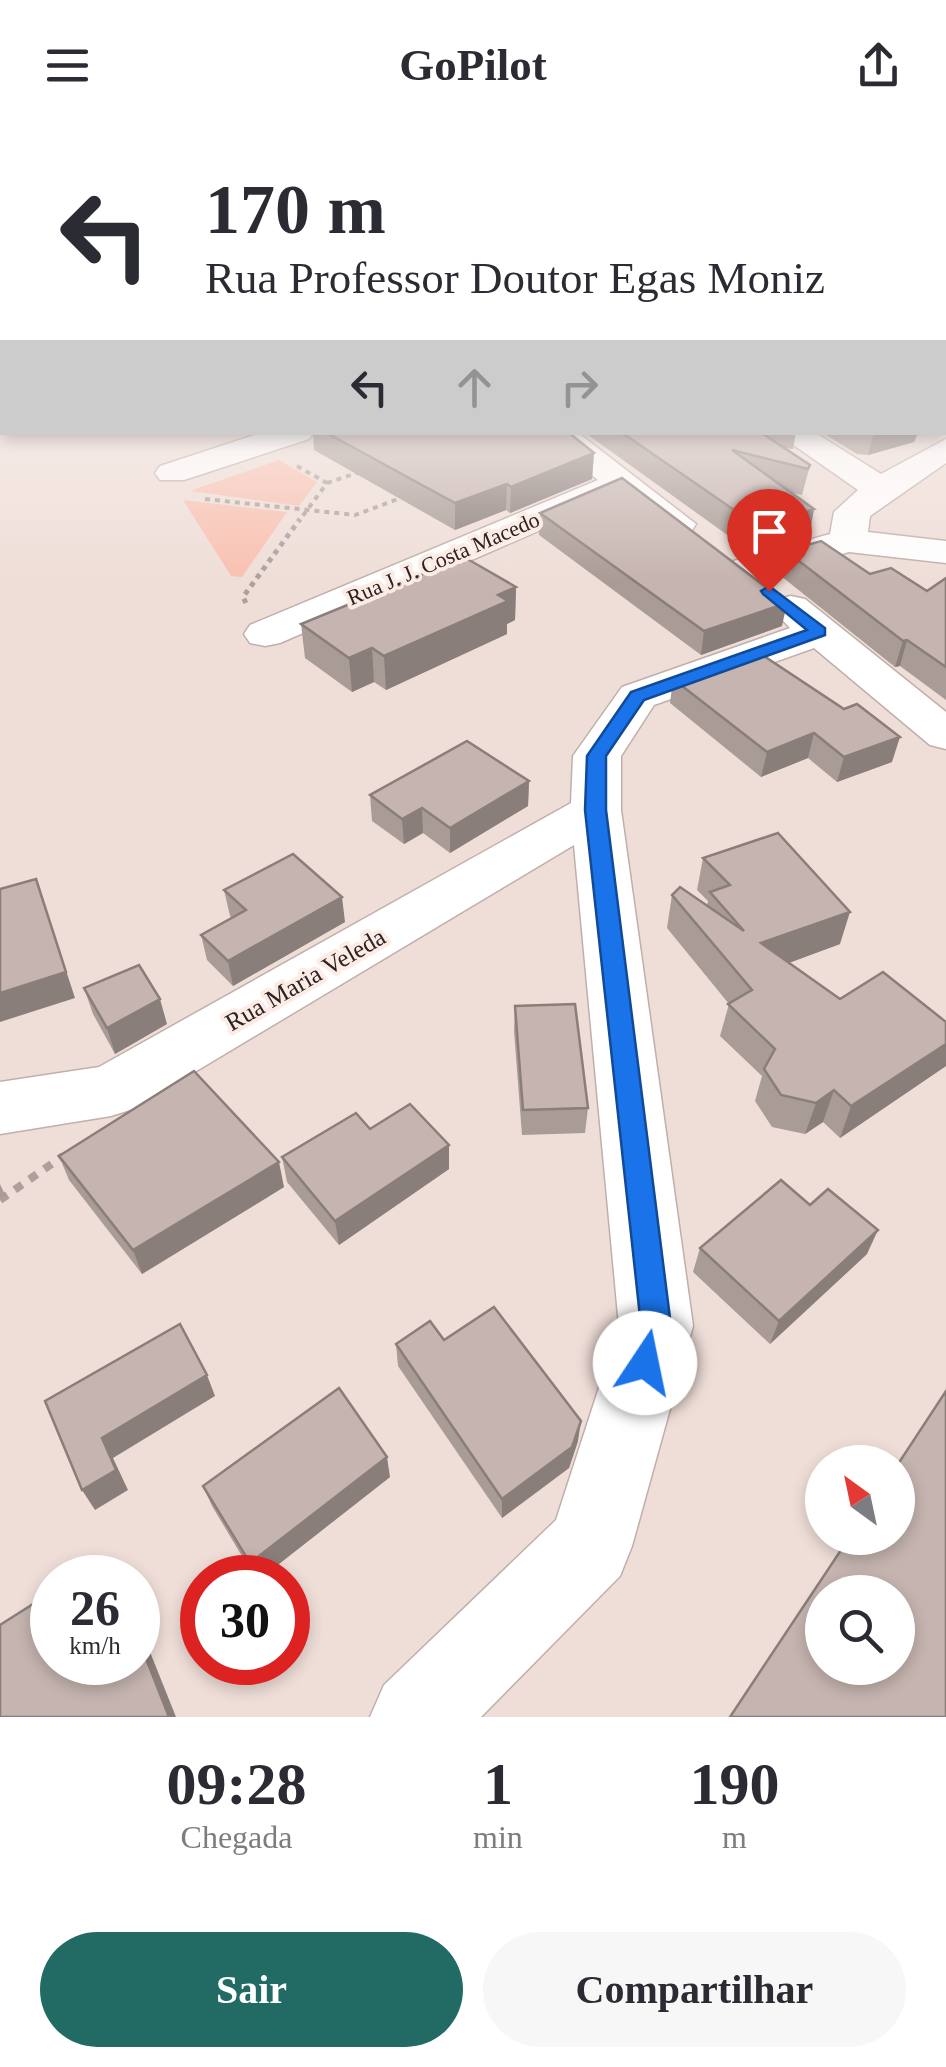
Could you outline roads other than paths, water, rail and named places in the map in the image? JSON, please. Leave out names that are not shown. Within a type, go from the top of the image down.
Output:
[{"type":"street","points":[[560,435],[744,570],[946,735]]},
{"type":"street","points":[[796,435],[881,489]]},
{"type":"street","points":[[172,473],[290,446]]},
{"type":"street","points":[[848,540],[852,512],[946,449]]},
{"type":"street","name":"Rua J. J. Costa Macedo","points":[[264,634],[621,483]]},
{"type":"street","points":[[744,570],[848,540],[946,552]]},
{"type":"street","points":[[416,1717],[590,1546],[656,1326],[596,810],[596,756],[638,696],[819,632]]},
{"type":"street","name":"Rua Maria Veleda","points":[[0,1108],[111,1091],[596,810]]}]
